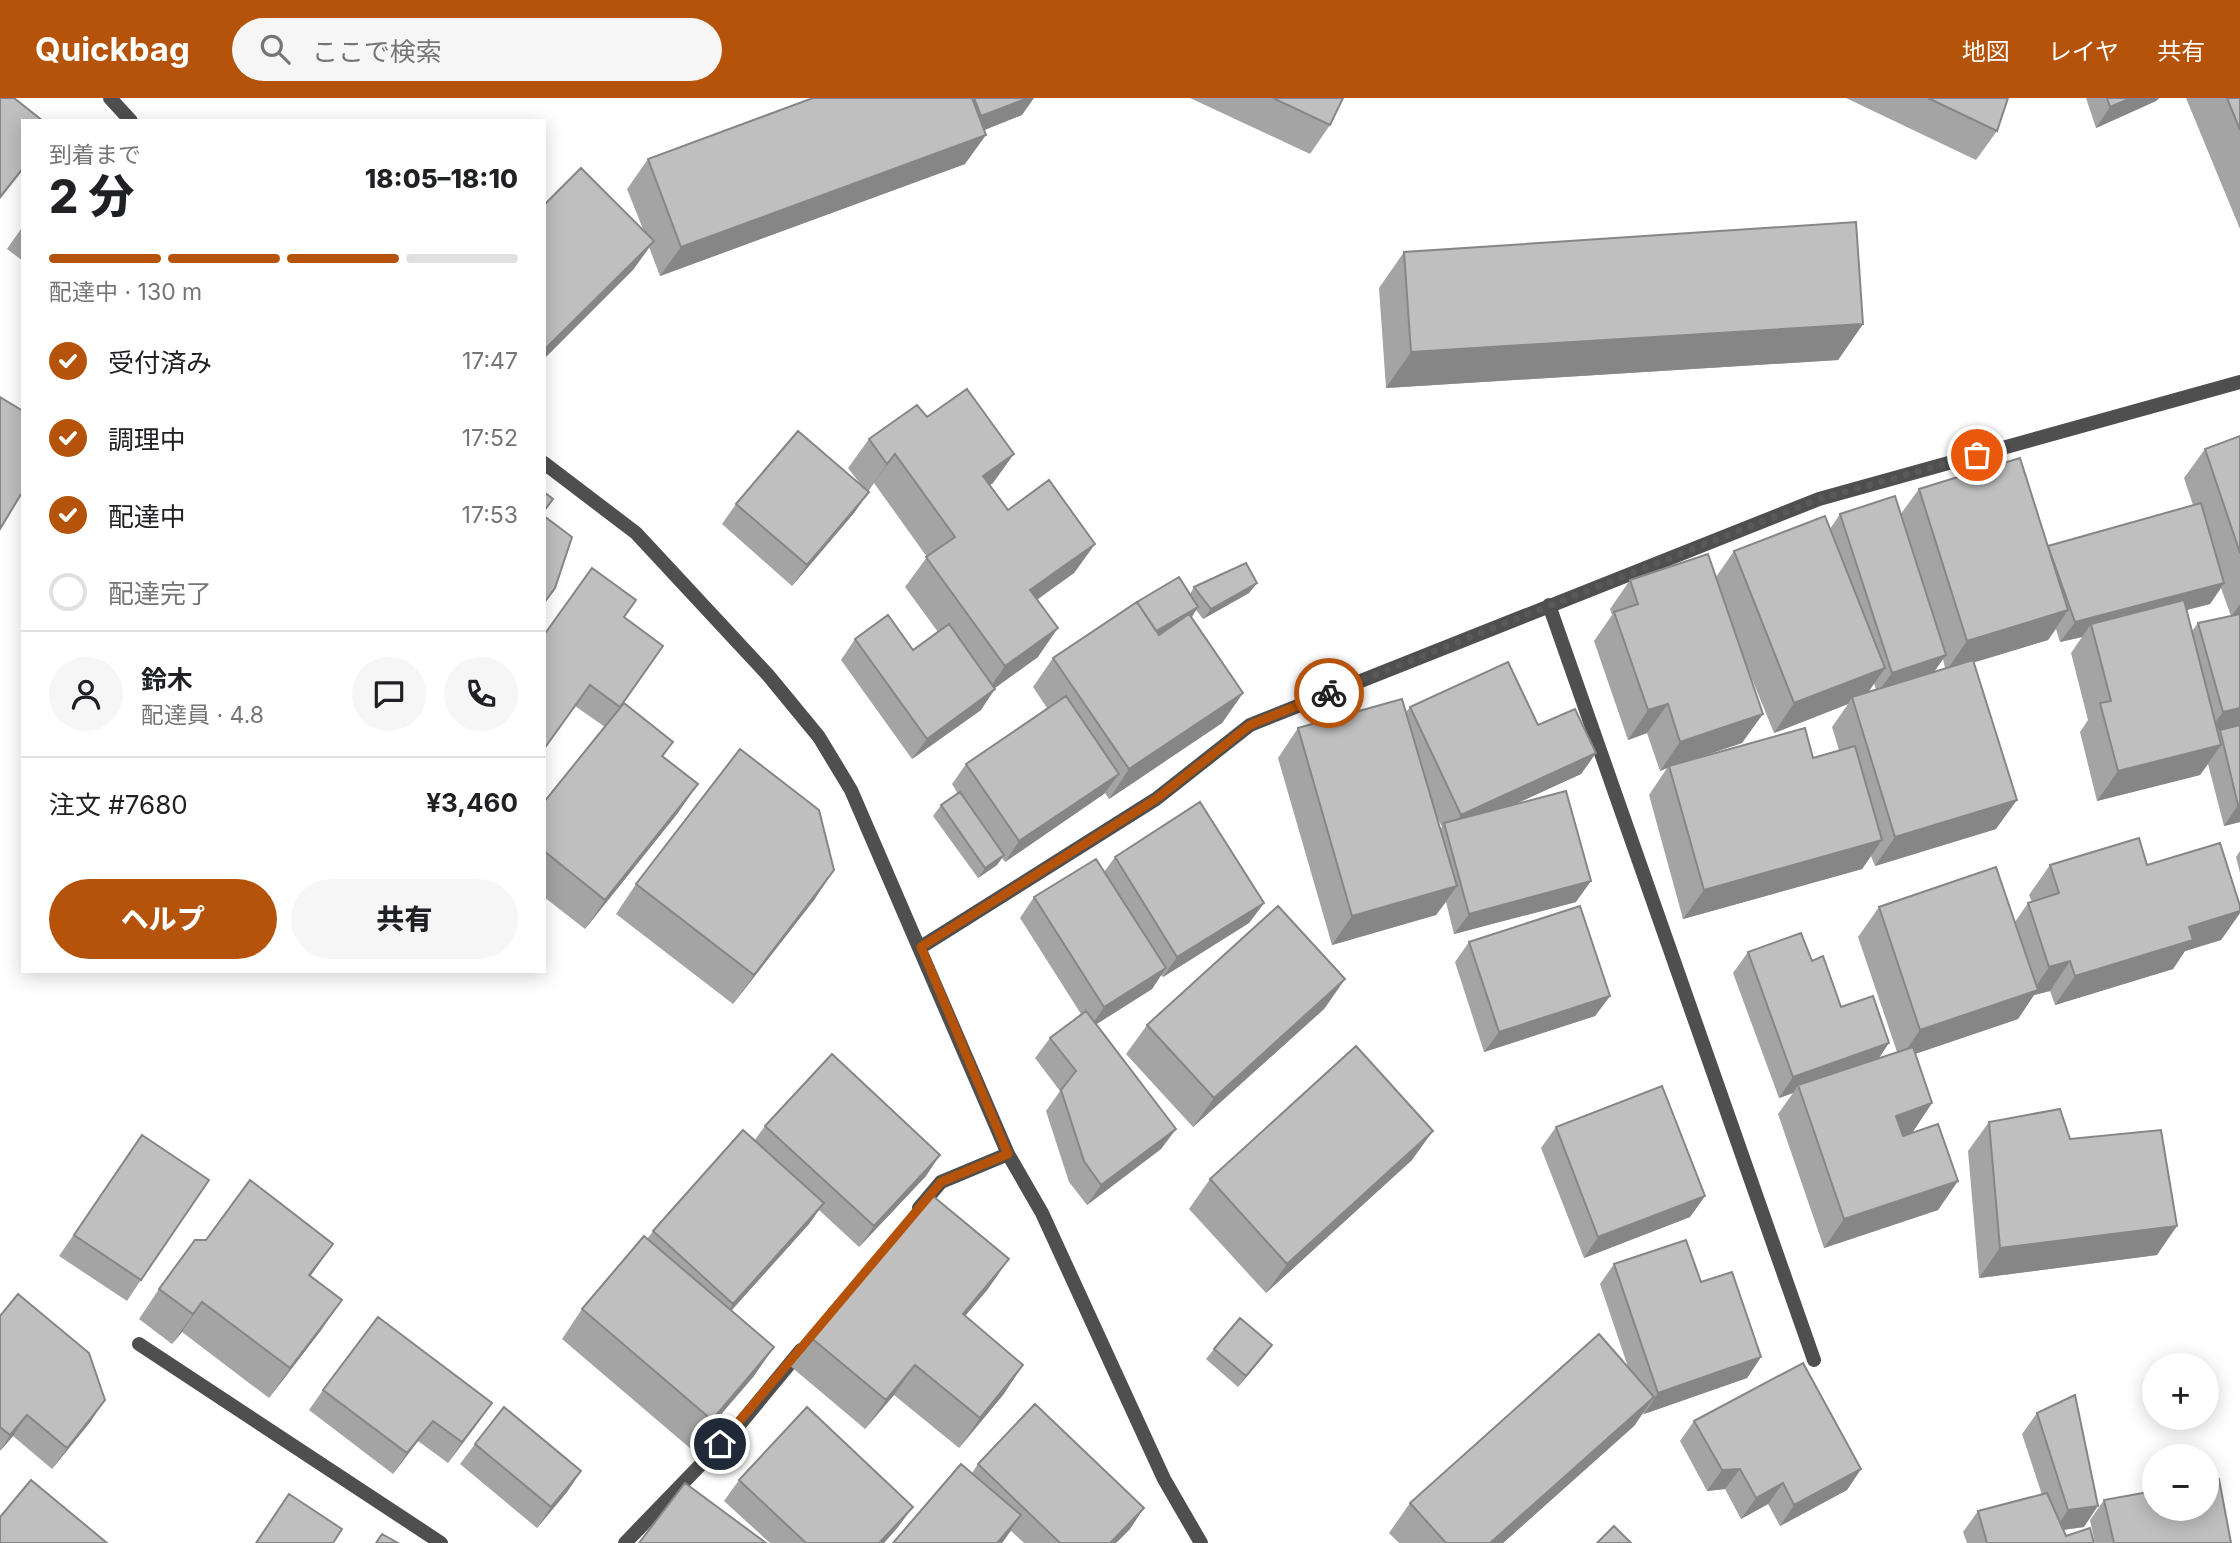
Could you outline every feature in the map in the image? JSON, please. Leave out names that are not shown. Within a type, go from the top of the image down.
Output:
[{"type":"street","points":[[110,98],[129,119]]},
{"type":"street","points":[[921,947],[1156,799],[1250,725],[1819,499],[2240,382]]},
{"type":"street","points":[[546,465],[636,533],[768,675],[819,737],[850,790],[921,947],[1008,1154],[1042,1213],[1164,1479],[1201,1543]]},
{"type":"street","points":[[1549,605],[1814,1360]]},
{"type":"street","points":[[906,1224],[941,1182],[1008,1154]]},
{"type":"street","points":[[625,1543],[740,1424],[810,1340]]},
{"type":"street","points":[[139,1344],[441,1543]]},
{"type":"building","points":[[0,98],[14,98],[40,119],[21,119],[21,171],[0,197]]},
{"type":"building","points":[[813,98],[972,98],[986,135],[681,247],[648,159]]},
{"type":"building","points":[[974,98],[1028,98],[981,116]]},
{"type":"building","points":[[1273,98],[1343,98],[1330,125]]},
{"type":"building","points":[[1928,98],[2008,98],[1997,131]]},
{"type":"building","points":[[2107,98],[2131,98],[2110,107]]},
{"type":"building","points":[[2227,98],[2240,98],[2240,130]]},
{"type":"building","points":[[581,168],[654,241],[546,348],[546,203]]},
{"type":"building","points":[[1856,222],[1863,324],[1411,352],[1404,252]]},
{"type":"building","points":[[967,389],[1014,454],[983,476],[1008,510],[1049,480],[1095,544],[1030,590],[1058,628],[1005,666],[926,557],[955,537],[895,454],[887,464],[869,439],[917,405],[927,417]]},
{"type":"building","points":[[0,397],[21,410],[21,494],[0,529]]},
{"type":"building","points":[[798,431],[869,492],[807,565],[736,504]]},
{"type":"building","points":[[2240,436],[2240,553],[2205,449]]},
{"type":"building","points":[[2020,458],[2068,610],[1967,641],[1919,489]]},
{"type":"building","points":[[546,494],[553,499],[546,508]]},
{"type":"building","points":[[1895,496],[1946,655],[1892,673],[1840,514]]},
{"type":"building","points":[[2201,503],[2224,583],[2075,622],[2048,546]]},
{"type":"building","points":[[1825,516],[1885,668],[1794,703],[1734,551]]},
{"type":"building","points":[[546,518],[572,537],[555,588],[546,600]]},
{"type":"building","points":[[1708,554],[1763,714],[1680,742],[1668,704],[1648,710],[1614,612],[1638,604],[1630,580]]},
{"type":"building","points":[[1246,563],[1257,583],[1211,609],[1194,587]]},
{"type":"building","points":[[592,568],[636,600],[624,617],[663,646],[620,707],[590,685],[546,746],[546,632]]},
{"type":"building","points":[[1179,577],[1198,607],[1156,631],[1137,602]]},
{"type":"building","points":[[2184,600],[2221,745],[2118,771],[2100,703],[2111,701],[2091,624]]},
{"type":"building","points":[[1137,602],[1159,635],[1189,614],[1243,693],[1129,769],[1053,658]]},
{"type":"building","points":[[2240,614],[2240,708],[2223,712],[2198,623]]},
{"type":"building","points":[[888,615],[913,650],[949,624],[995,689],[927,739],[855,639]]},
{"type":"building","points":[[1973,660],[2017,800],[1895,837],[1852,697]]},
{"type":"building","points":[[1508,662],[1538,725],[1575,709],[1596,753],[1461,815],[1410,707]]},
{"type":"building","points":[[1066,696],[1119,774],[1019,841],[966,764]]},
{"type":"building","points":[[1402,699],[1457,886],[1352,916],[1298,728]]},
{"type":"building","points":[[624,703],[673,742],[662,756],[698,784],[605,900],[546,853],[546,800]]},
{"type":"building","points":[[2240,725],[2240,805],[2238,805],[2220,730]]},
{"type":"building","points":[[1805,728],[1813,758],[1855,746],[1882,840],[1704,890],[1669,766]]},
{"type":"building","points":[[740,749],[819,810],[834,870],[754,975],[636,884]]},
{"type":"building","points":[[1566,791],[1591,881],[1469,914],[1444,823]]},
{"type":"building","points":[[960,792],[1004,855],[985,868],[941,805]]},
{"type":"building","points":[[1200,802],[1264,903],[1177,957],[1115,857]]},
{"type":"building","points":[[2139,838],[2147,865],[2220,843],[2240,911],[2189,927],[2193,940],[2075,976],[2070,961],[2049,967],[2028,903],[2059,893],[2050,865]]},
{"type":"building","points":[[1096,859],[1166,968],[1104,1007],[1034,897]]},
{"type":"building","points":[[1996,867],[2038,990],[1920,1030],[1879,907]]},
{"type":"building","points":[[1278,906],[1345,979],[1214,1098],[1147,1025]]},
{"type":"building","points":[[1580,906],[1610,996],[1499,1032],[1469,942]]},
{"type":"building","points":[[1801,933],[1812,961],[1823,956],[1841,1007],[1873,996],[1889,1043],[1793,1077],[1748,952]]},
{"type":"building","points":[[1086,1011],[1176,1129],[1101,1185],[1084,1161],[1061,1090],[1076,1071],[1050,1038]]},
{"type":"building","points":[[1356,1046],[1433,1131],[1287,1264],[1210,1179]]},
{"type":"building","points":[[1913,1047],[1932,1103],[1896,1116],[1903,1136],[1938,1124],[1958,1181],[1844,1219],[1798,1085]]},
{"type":"building","points":[[832,1054],[940,1155],[874,1226],[765,1126]]},
{"type":"building","points":[[1662,1086],[1705,1196],[1598,1237],[1556,1127]]},
{"type":"building","points":[[2060,1109],[2070,1139],[2161,1130],[2177,1226],[2000,1248],[1989,1122]]},
{"type":"building","points":[[743,1130],[824,1203],[733,1304],[653,1231]]},
{"type":"building","points":[[142,1135],[209,1180],[141,1280],[74,1235]]},
{"type":"building","points":[[250,1180],[333,1244],[309,1275],[342,1300],[290,1368],[202,1302],[193,1314],[159,1289],[195,1240],[206,1240]]},
{"type":"building","points":[[928,1192],[1009,1259],[963,1314],[1023,1365],[980,1418],[915,1365],[886,1400],[809,1336]]},
{"type":"building","points":[[644,1236],[774,1347],[712,1420],[582,1309]]},
{"type":"building","points":[[1686,1240],[1701,1282],[1732,1272],[1761,1357],[1658,1393],[1614,1264]]},
{"type":"building","points":[[18,1294],[89,1353],[105,1400],[67,1448],[27,1415],[10,1435],[0,1427],[0,1316]]},
{"type":"building","points":[[378,1317],[492,1403],[462,1442],[433,1421],[407,1453],[323,1390]]},
{"type":"building","points":[[1240,1318],[1272,1345],[1246,1376],[1214,1349]]},
{"type":"building","points":[[1599,1334],[1654,1397],[1490,1543],[1446,1543],[1410,1503]]},
{"type":"building","points":[[1803,1363],[1861,1469],[1794,1505],[1783,1483],[1756,1498],[1740,1469],[1722,1470],[1694,1421]]},
{"type":"building","points":[[2075,1395],[2098,1506],[2068,1510],[2037,1413]]},
{"type":"building","points":[[1035,1404],[1144,1508],[1110,1543],[1060,1543],[978,1464]]},
{"type":"building","points":[[504,1407],[581,1471],[551,1507],[475,1444]]},
{"type":"building","points":[[807,1407],[913,1507],[879,1543],[806,1543],[739,1480]]},
{"type":"building","points":[[961,1464],[1021,1515],[999,1543],[893,1543]]},
{"type":"building","points":[[2219,1479],[2231,1543],[2114,1543],[2104,1500],[2142,1493],[2142,1521],[2219,1521]]},
{"type":"building","points":[[31,1480],[107,1543],[0,1543],[0,1517]]},
{"type":"building","points":[[685,1483],[766,1543],[639,1543]]},
{"type":"building","points":[[2047,1493],[2066,1536],[2090,1528],[2094,1543],[1987,1543],[1978,1511]]},
{"type":"building","points":[[289,1494],[342,1529],[333,1543],[256,1543]]},
{"type":"building","points":[[1614,1526],[1631,1543],[1597,1543]]},
{"type":"building","points":[[382,1534],[398,1543],[376,1543]]},
{"type":"way so far","points":[[1329,693],[1819,499],[1977,455]]},
{"type":"route","points":[[720,1444],[740,1424],[941,1182],[1008,1154],[921,947],[1156,799],[1250,725],[1329,693]]}]
